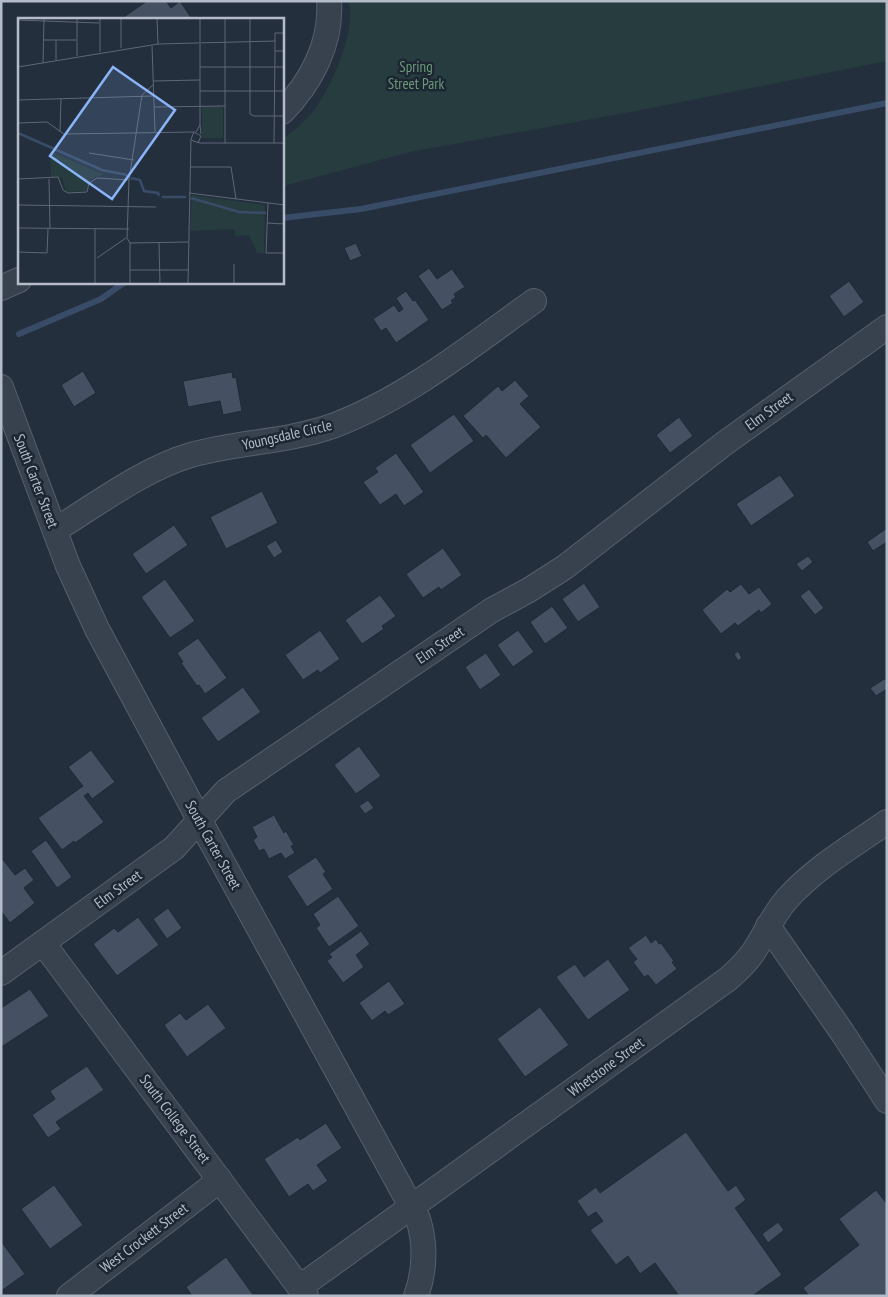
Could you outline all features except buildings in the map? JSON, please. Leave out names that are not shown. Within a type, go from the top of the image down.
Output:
[{"type":"street","points":[[284,110],[299,94],[323,49],[329,21],[330,1]]},
{"type":"street","points":[[1,288],[18,280]]},
{"type":"street","name":"Youngsdale Circle","points":[[55,530],[153,470],[172,461],[212,450],[312,431],[334,425],[369,410],[415,384],[534,301]]},
{"type":"street","name":"Elm Street","points":[[1,973],[174,848],[226,791],[492,610],[548,579],[725,443],[887,327]]},
{"type":"street","name":"South Carter Street","points":[[1,387],[71,574],[97,629],[200,821],[412,1206],[422,1232],[424,1247],[421,1276],[416,1296]]},
{"type":"street","name":"Whetstone Street","points":[[303,1292],[412,1206],[728,979],[751,956],[785,901],[806,880],[887,822]]},
{"type":"street","points":[[768,926],[842,1032],[887,1102]]},
{"type":"street","name":"South College Street","points":[[43,943],[303,1292]]},
{"type":"street","name":"West Crockett Street","points":[[69,1296],[220,1180]]},
{"type":"green space","name":"Spring Street Park","points":[[348,1],[887,1],[887,61],[636,111],[410,152],[284,186],[284,137],[311,114],[328,87],[346,42],[350,13]]},
{"type":"waterway","points":[[284,218],[361,209],[887,103]]},
{"type":"waterway","points":[[19,334],[101,299],[122,284]]}]
